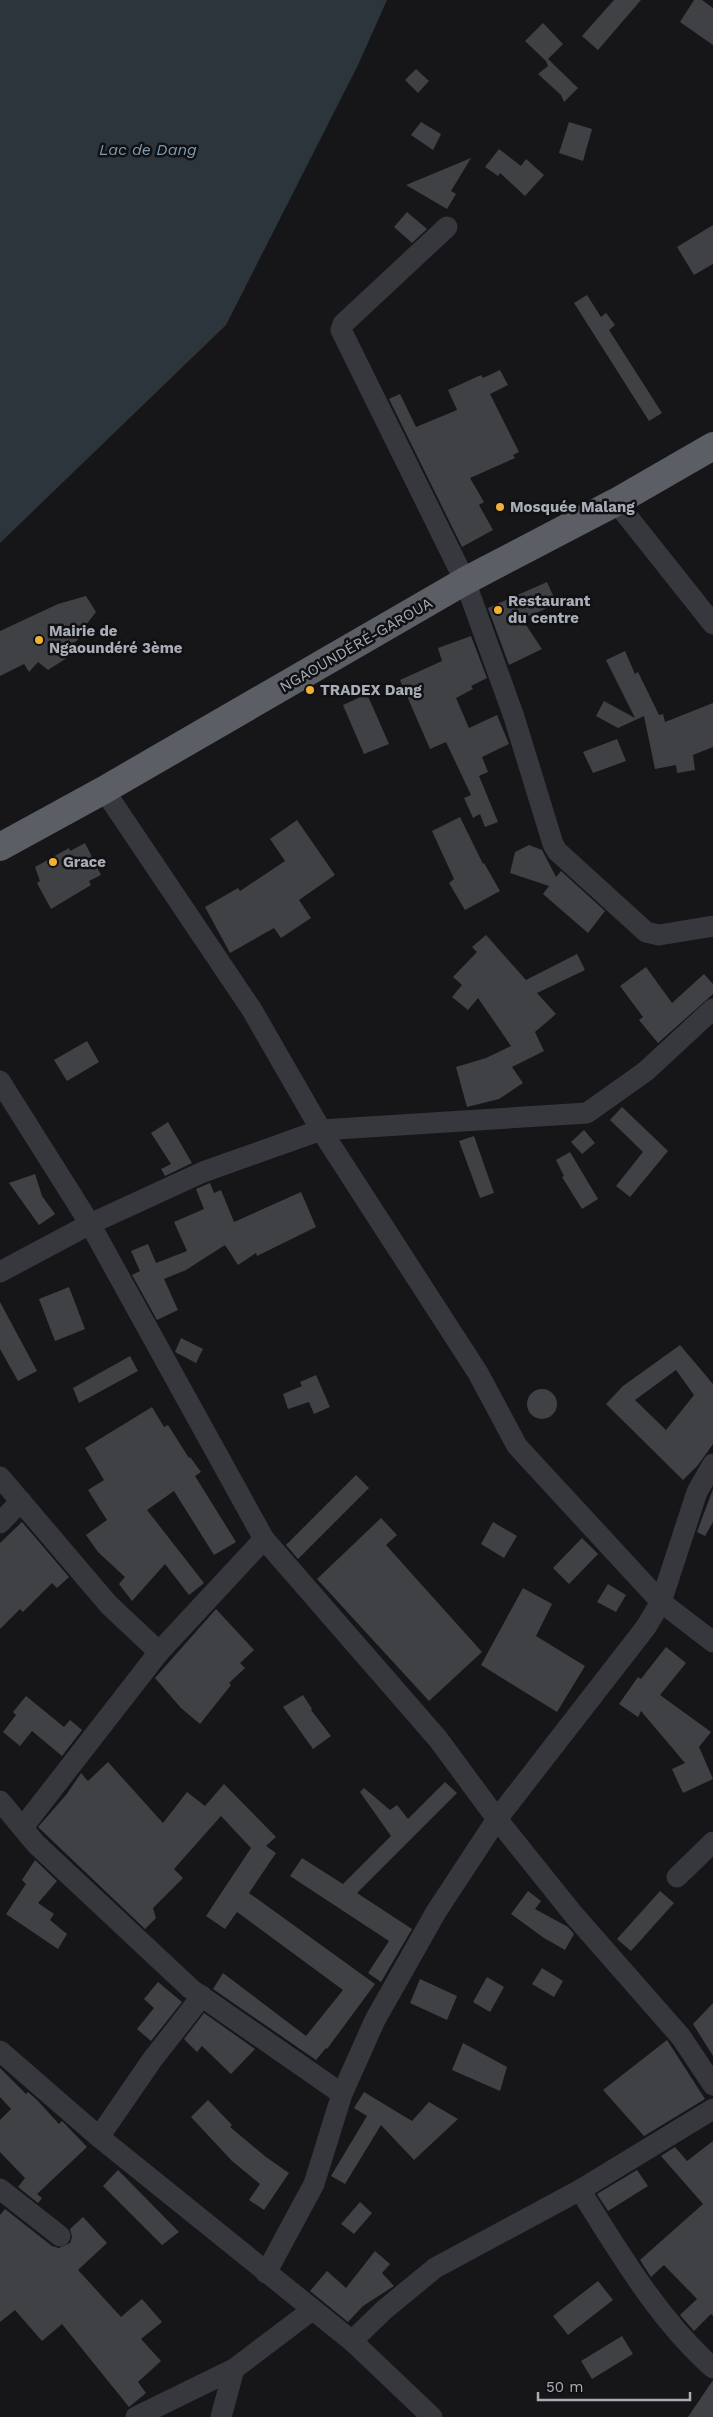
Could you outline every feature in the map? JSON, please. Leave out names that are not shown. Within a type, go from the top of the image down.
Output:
[{"type":"highway","name":"NGAOUNDÉRÉ-GAROUA","points":[[0,847],[104,790],[466,581],[616,502],[713,446]]},
{"type":"street","points":[[448,226],[343,324],[341,330],[466,581],[514,717],[550,835],[557,851],[646,932],[658,935],[713,926]]},
{"type":"street","points":[[616,502],[713,624]]},
{"type":"street","points":[[104,790],[252,1010],[321,1130],[468,1356],[517,1446],[661,1602],[713,1642]]},
{"type":"street","points":[[0,1272],[90,1224],[203,1172],[321,1130],[587,1113],[646,1071],[713,1009]]},
{"type":"street","points":[[0,1081],[90,1224],[264,1539],[438,1739],[497,1819],[574,1915],[681,2037],[713,2085]]},
{"type":"street","points":[[266,2274],[314,2184],[342,2094],[375,2020],[436,1912],[497,1819],[646,1626],[661,1602],[697,1492],[713,1464]]},
{"type":"street","points":[[0,1477],[109,1605],[159,1652]]},
{"type":"street","points":[[0,1523],[21,1502]]},
{"type":"street","points":[[22,1827],[159,1652],[264,1539]]},
{"type":"street","points":[[0,1802],[36,1844],[191,1989],[342,2094]]},
{"type":"street","points":[[677,1877],[713,1842]]},
{"type":"street","points":[[99,2137],[152,2060],[202,1996]]},
{"type":"street","points":[[0,2051],[99,2137],[266,2274],[352,2341],[432,2417]]},
{"type":"street","points":[[352,2341],[384,2310],[435,2268],[580,2190],[713,2110]]},
{"type":"street","points":[[0,2189],[60,2236]]},
{"type":"street","points":[[580,2190],[628,2267],[685,2340],[713,2368]]},
{"type":"street","points":[[136,2417],[234,2369],[312,2310]]},
{"type":"street","points":[[221,2417],[234,2369]]},
{"type":"water","name":"Lac de Dang","points":[[0,0],[387,0],[358,65],[226,325],[0,543]]},
{"type":"building","points":[[614,0],[641,0],[598,50],[582,36]]},
{"type":"building","points":[[694,0],[702,0],[713,8],[713,45],[680,22]]},
{"type":"building","points":[[543,23],[563,44],[548,59],[578,88],[564,102],[561,95],[538,74],[548,66],[546,61],[525,41]]},
{"type":"building","points":[[416,69],[429,81],[418,93],[405,80]]},
{"type":"building","points":[[421,122],[441,134],[433,150],[411,135]]},
{"type":"building","points":[[569,122],[592,129],[583,161],[559,153]]},
{"type":"building","points":[[499,149],[521,166],[526,159],[544,175],[525,196],[500,173],[498,176],[485,167]]},
{"type":"building","points":[[471,158],[451,191],[456,194],[447,209],[406,185]]},
{"type":"building","points":[[407,212],[427,229],[412,243],[394,227]]},
{"type":"building","points":[[713,225],[713,264],[694,275],[677,247]]},
{"type":"building","points":[[587,295],[601,317],[606,313],[615,325],[609,330],[662,413],[649,421],[574,303]]},
{"type":"building","points":[[500,370],[508,385],[490,394],[519,452],[513,455],[515,458],[470,478],[484,502],[479,505],[493,530],[462,547],[389,399],[400,394],[416,427],[457,410],[448,390],[481,375],[483,378]]},
{"type":"building","points":[[547,582],[557,604],[522,619],[542,649],[509,665],[488,608]]},
{"type":"building","points":[[86,596],[96,612],[86,625],[75,632],[78,640],[65,648],[70,656],[48,670],[38,662],[29,672],[24,664],[0,676],[0,631],[58,604]]},
{"type":"building","points":[[471,636],[487,678],[471,686],[473,689],[456,698],[469,728],[497,715],[509,744],[482,757],[488,772],[479,776],[498,822],[485,827],[480,814],[473,818],[464,798],[471,795],[446,742],[430,749],[400,680],[442,661],[438,648]]},
{"type":"building","points":[[625,651],[635,674],[638,672],[659,715],[663,714],[665,722],[713,703],[713,747],[693,755],[695,770],[677,773],[676,765],[655,769],[644,716],[618,728],[596,716],[604,701],[635,718],[606,660]]},
{"type":"building","points":[[367,694],[389,744],[364,754],[343,705]]},
{"type":"building","points":[[617,739],[626,761],[593,773],[583,752]]},
{"type":"building","points":[[460,817],[483,864],[500,891],[465,910],[449,883],[454,879],[432,831]]},
{"type":"building","points":[[297,820],[335,875],[299,900],[311,918],[281,938],[274,928],[230,953],[205,907],[238,888],[240,891],[285,861],[270,839]]},
{"type":"building","points":[[85,843],[101,875],[89,881],[91,885],[51,909],[37,883],[40,881],[35,867],[69,848],[70,851]]},
{"type":"building","points":[[529,845],[542,850],[556,877],[561,871],[605,911],[588,933],[543,894],[549,886],[510,873],[515,852]]},
{"type":"building","points":[[486,935],[526,980],[577,954],[585,970],[537,993],[556,1014],[535,1032],[544,1051],[512,1067],[523,1083],[499,1099],[467,1107],[456,1067],[486,1058],[511,1046],[478,998],[468,1010],[452,997],[462,985],[453,977],[477,952],[472,947]]},
{"type":"building","points":[[646,967],[672,1003],[704,974],[713,984],[713,994],[658,1043],[639,1020],[643,1017],[620,986]]},
{"type":"building","points":[[87,1041],[99,1062],[67,1081],[54,1060]]},
{"type":"building","points":[[622,1107],[668,1151],[630,1197],[616,1186],[643,1152],[610,1120]]},
{"type":"building","points":[[168,1122],[192,1163],[165,1176],[161,1169],[171,1164],[151,1133]]},
{"type":"building","points":[[584,1130],[595,1143],[582,1154],[571,1142]]},
{"type":"building","points":[[474,1136],[494,1193],[480,1198],[459,1141]]},
{"type":"building","points":[[570,1152],[598,1199],[582,1209],[562,1177],[564,1176],[556,1160]]},
{"type":"building","points":[[35,1174],[42,1196],[55,1214],[39,1225],[9,1183]]},
{"type":"building","points":[[210,1183],[214,1193],[221,1190],[234,1222],[301,1192],[316,1227],[257,1256],[256,1253],[238,1265],[225,1245],[186,1270],[164,1279],[178,1310],[157,1320],[132,1275],[140,1271],[131,1251],[148,1244],[156,1263],[187,1251],[174,1222],[204,1209],[196,1189]]},
{"type":"building","points":[[69,1287],[85,1329],[55,1341],[39,1299]]},
{"type":"building","points":[[0,1302],[37,1371],[18,1381],[0,1349]]},
{"type":"building","points":[[181,1338],[203,1349],[196,1363],[175,1352]]},
{"type":"building","points":[[680,1345],[713,1384],[713,1444],[698,1465],[683,1480],[606,1404],[623,1386]],"holes":[[[676,1370],[694,1395],[666,1430],[635,1400]]]},
{"type":"building","points":[[130,1356],[138,1371],[79,1403],[73,1388]]},
{"type":"building","points":[[316,1375],[330,1407],[314,1414],[309,1402],[288,1409],[283,1394],[302,1386],[300,1382]]},
{"type":"building","points":[[542,1389],[553,1393],[557,1404],[553,1415],[542,1419],[531,1415],[527,1404],[531,1393]]},
{"type":"building","points":[[152,1407],[164,1427],[168,1425],[189,1458],[201,1472],[195,1476],[236,1542],[214,1555],[174,1491],[147,1510],[204,1583],[189,1595],[165,1564],[132,1601],[119,1584],[125,1577],[98,1552],[86,1535],[107,1520],[88,1490],[104,1480],[85,1448]]},
{"type":"building","points":[[356,1475],[369,1488],[298,1559],[286,1545]]},
{"type":"building","points":[[713,1489],[713,1522],[705,1536],[697,1532]]},
{"type":"building","points":[[381,1518],[397,1535],[386,1545],[482,1652],[429,1701],[317,1579]]},
{"type":"building","points":[[22,1522],[69,1577],[57,1588],[52,1583],[23,1612],[20,1609],[0,1629],[0,1543]]},
{"type":"building","points":[[493,1522],[517,1536],[504,1558],[481,1544]]},
{"type":"building","points":[[582,1538],[598,1554],[569,1584],[553,1568]]},
{"type":"building","points":[[608,1584],[626,1595],[616,1612],[597,1602]]},
{"type":"building","points":[[523,1588],[552,1604],[536,1636],[585,1666],[557,1712],[481,1665]]},
{"type":"building","points":[[216,1609],[254,1650],[240,1663],[245,1668],[229,1683],[231,1685],[200,1724],[181,1708],[155,1678]]},
{"type":"building","points":[[666,1647],[686,1663],[660,1695],[711,1732],[699,1747],[713,1779],[683,1793],[672,1769],[685,1763],[641,1711],[638,1717],[619,1704],[638,1677],[641,1679]]},
{"type":"building","points":[[303,1695],[311,1710],[331,1736],[313,1749],[283,1707]]},
{"type":"building","points":[[26,1696],[64,1727],[70,1720],[82,1730],[62,1756],[32,1731],[20,1746],[3,1732],[16,1715],[13,1712]]},
{"type":"building","points":[[108,1762],[163,1823],[187,1792],[205,1806],[224,1784],[276,1837],[266,1846],[276,1853],[249,1893],[375,1984],[327,2049],[316,2060],[213,1989],[223,1973],[306,2036],[343,1990],[237,1912],[225,1929],[206,1916],[251,1848],[221,1816],[174,1869],[183,1878],[153,1908],[156,1918],[145,1929],[38,1827],[66,1795],[81,1773],[88,1781]]},
{"type":"building","points":[[445,1782],[457,1793],[357,1893],[412,1929],[381,1982],[368,1973],[389,1941],[290,1876],[302,1858],[343,1884],[391,1836],[360,1792],[364,1788],[390,1810],[397,1805],[408,1819]]},
{"type":"building","points":[[35,1860],[57,1881],[38,1903],[54,1914],[50,1920],[67,1934],[58,1949],[6,1914],[26,1884],[22,1880]]},
{"type":"building","points":[[528,1891],[541,1901],[535,1909],[568,1927],[574,1934],[565,1950],[544,1938],[511,1914]]},
{"type":"building","points":[[660,1891],[674,1903],[631,1951],[617,1939]]},
{"type":"building","points":[[542,1968],[563,1981],[554,1997],[532,1984]]},
{"type":"building","points":[[487,1977],[504,1987],[490,2012],[473,2002]]},
{"type":"building","points":[[420,1979],[457,1996],[447,2020],[410,2003]]},
{"type":"building","points":[[158,1982],[182,2002],[151,2041],[137,2029],[154,2008],[144,1999]]},
{"type":"building","points":[[713,2003],[713,2056],[693,2024]]},
{"type":"building","points":[[204,2013],[255,2049],[231,2074],[202,2046],[197,2052],[184,2039]]},
{"type":"building","points":[[667,2040],[705,2099],[644,2136],[603,2090]]},
{"type":"building","points":[[463,2043],[507,2067],[500,2091],[452,2070]]},
{"type":"building","points":[[0,2068],[26,2094],[28,2092],[37,2100],[59,2124],[62,2121],[87,2147],[37,2194],[42,2198],[38,2203],[18,2187],[25,2178],[0,2152],[0,2120],[11,2109],[0,2097]]},
{"type":"building","points":[[364,2092],[412,2121],[429,2102],[458,2119],[414,2160],[381,2125],[345,2184],[331,2176],[367,2116],[354,2108]]},
{"type":"building","points":[[208,2100],[232,2125],[230,2127],[266,2157],[289,2173],[264,2210],[249,2200],[260,2184],[232,2161],[191,2117]]},
{"type":"building","points":[[713,2141],[713,2316],[711,2314],[694,2331],[680,2315],[697,2299],[664,2265],[651,2277],[640,2260],[703,2204],[661,2156],[675,2147],[687,2161]]},
{"type":"building","points":[[118,2170],[179,2232],[162,2245],[103,2186]]},
{"type":"building","points":[[637,2170],[648,2186],[608,2211],[597,2194]]},
{"type":"building","points":[[360,2202],[372,2213],[354,2234],[341,2224]]},
{"type":"building","points":[[5,2209],[52,2246],[59,2248],[70,2243],[72,2237],[70,2229],[83,2217],[107,2243],[78,2270],[121,2317],[142,2299],[162,2322],[141,2339],[161,2361],[138,2382],[146,2393],[129,2407],[62,2324],[42,2341],[15,2310],[0,2322],[0,2215]]},
{"type":"building","points":[[375,2251],[390,2264],[382,2273],[394,2286],[363,2306],[348,2322],[310,2291],[327,2271],[346,2288]]},
{"type":"building","points":[[598,2281],[613,2300],[568,2335],[553,2316]]},
{"type":"building","points":[[622,2336],[633,2354],[592,2379],[581,2361]]},
{"type":"building","points":[[713,2380],[713,2417],[688,2417]]},
{"type":"place","name":"Mosquée Malang","points":[[500,507]]},
{"type":"place","name":"Restaurant du centre","points":[[498,610]]},
{"type":"place","name":"Mairie de Ngaoundéré 3ème","points":[[39,640]]},
{"type":"place","name":"TRADEX Dang","points":[[310,690]]},
{"type":"place","name":"Grace","points":[[53,862]]}]
